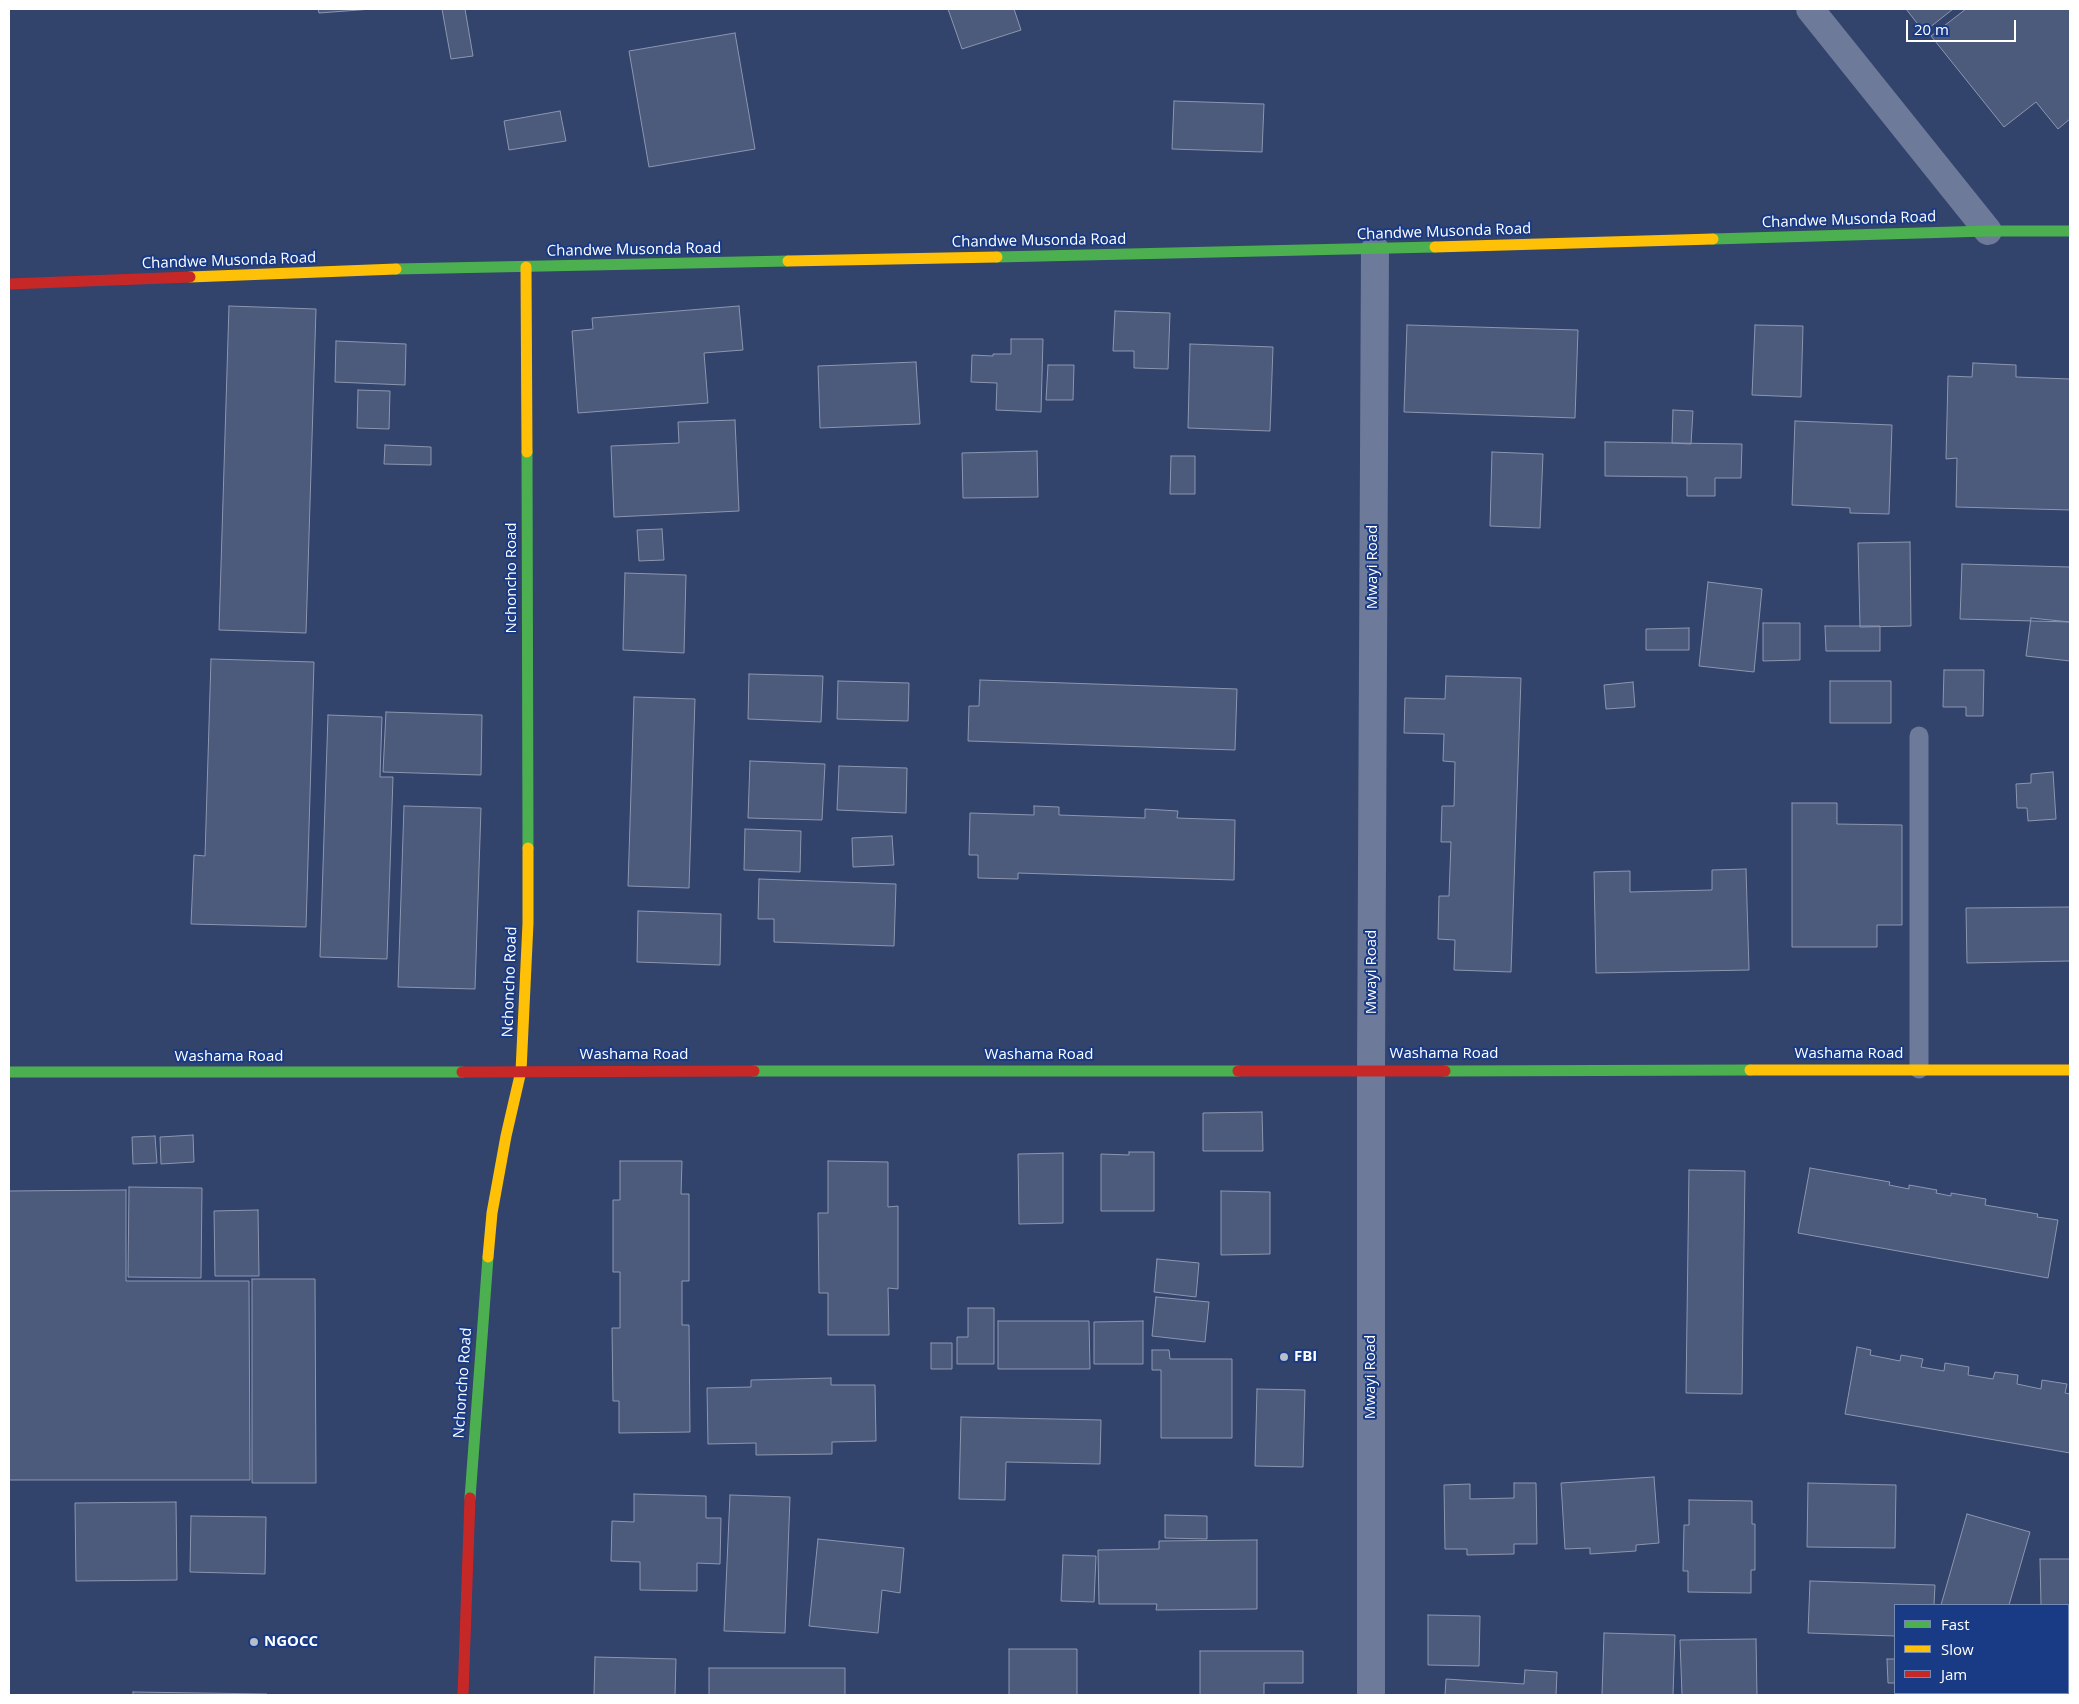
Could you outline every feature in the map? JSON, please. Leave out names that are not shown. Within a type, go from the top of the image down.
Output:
[{"type":"street","points":[[1810,9],[1988,231]]},
{"type":"street","name":"Chandwe Musonda Road","points":[[9,284],[358,270],[1375,249],[1988,231],[2070,231]]},
{"type":"street","name":"Mwayi Road","points":[[1371,1695],[1371,1069],[1375,249]]},
{"type":"street","name":"Nchoncho Road","points":[[463,1695],[469,1514],[485,1287],[494,1204],[506,1136],[521,1070],[528,923],[526,267]]},
{"type":"street","name":"Washama Road","points":[[9,1072],[1371,1069],[2070,1070]]},
{"type":"lane","points":[[1919,736],[1919,1069]]},
{"type":"building","points":[[318,9],[372,9],[319,13]]},
{"type":"building","points":[[442,9],[465,9],[473,56],[451,59]]},
{"type":"building","points":[[948,9],[1014,9],[1021,30],[962,49]]},
{"type":"building","points":[[1906,9],[1953,9],[1924,32]]},
{"type":"building","points":[[1966,9],[2070,9],[2070,119],[2058,129],[2036,102],[2004,127],[1931,36]]},
{"type":"building","points":[[735,33],[755,149],[649,167],[629,51]]},
{"type":"building","points":[[1174,101],[1264,104],[1262,152],[1172,149]]},
{"type":"building","points":[[560,111],[566,141],[509,150],[504,121]]},
{"type":"building","points":[[229,306],[316,309],[306,633],[219,630]]},
{"type":"building","points":[[739,306],[743,350],[704,353],[708,403],[578,413],[572,331],[593,329],[592,318]]},
{"type":"building","points":[[1115,311],[1170,313],[1168,369],[1134,368],[1134,351],[1113,351]]},
{"type":"building","points":[[1407,325],[1578,330],[1575,418],[1404,412]]},
{"type":"building","points":[[1755,325],[1803,326],[1801,397],[1752,395]]},
{"type":"building","points":[[1011,339],[1043,339],[1041,412],[996,410],[997,383],[971,382],[972,355],[993,356],[993,354],[1011,354]]},
{"type":"building","points":[[336,341],[406,344],[405,385],[335,382]]},
{"type":"building","points":[[1190,344],[1273,347],[1270,431],[1188,428]]},
{"type":"building","points":[[916,362],[920,424],[820,428],[818,366]]},
{"type":"building","points":[[1973,363],[2016,365],[2016,377],[2070,379],[2070,510],[1956,507],[1957,458],[1946,459],[1948,376],[1972,377]]},
{"type":"building","points":[[1048,365],[1074,365],[1073,400],[1046,400]]},
{"type":"building","points":[[358,390],[390,391],[389,429],[357,428]]},
{"type":"building","points":[[1673,410],[1693,411],[1691,444],[1672,443]]},
{"type":"building","points":[[735,420],[739,511],[614,517],[611,446],[679,443],[678,422]]},
{"type":"building","points":[[1795,421],[1892,425],[1889,514],[1850,513],[1850,508],[1792,505]]},
{"type":"building","points":[[1605,442],[1742,444],[1741,478],[1715,478],[1715,496],[1687,496],[1687,477],[1605,476]]},
{"type":"building","points":[[385,445],[431,447],[431,465],[384,464]]},
{"type":"building","points":[[1037,451],[1038,497],[963,498],[962,453]]},
{"type":"building","points":[[1492,452],[1543,454],[1540,528],[1490,526]]},
{"type":"building","points":[[1171,456],[1195,456],[1195,494],[1170,494]]},
{"type":"building","points":[[662,529],[664,560],[639,561],[637,530]]},
{"type":"building","points":[[1910,542],[1911,626],[1860,627],[1858,543]]},
{"type":"building","points":[[1962,564],[2070,567],[2070,622],[1960,619]]},
{"type":"building","points":[[625,573],[686,575],[684,653],[623,650]]},
{"type":"building","points":[[1708,582],[1762,589],[1754,672],[1699,666]]},
{"type":"building","points":[[2031,618],[2070,622],[2070,661],[2026,656]]},
{"type":"building","points":[[1763,623],[1800,623],[1800,660],[1763,661]]},
{"type":"building","points":[[1825,626],[1880,626],[1880,651],[1826,651]]},
{"type":"building","points":[[1689,628],[1689,650],[1646,650],[1646,629]]},
{"type":"building","points":[[211,659],[314,662],[306,927],[191,924],[194,855],[205,856]]},
{"type":"building","points":[[1944,670],[1984,670],[1983,716],[1966,716],[1966,707],[1943,707]]},
{"type":"building","points":[[749,674],[823,676],[821,722],[748,719]]},
{"type":"building","points":[[1446,676],[1521,678],[1511,972],[1454,970],[1455,940],[1438,939],[1439,896],[1449,896],[1451,842],[1441,842],[1442,806],[1454,806],[1455,762],[1443,761],[1444,734],[1404,733],[1405,698],[1445,699]]},
{"type":"building","points":[[980,680],[1237,689],[1235,750],[968,741],[969,706],[979,706]]},
{"type":"building","points":[[838,681],[909,683],[908,721],[837,719]]},
{"type":"building","points":[[1830,681],[1891,681],[1891,723],[1830,723]]},
{"type":"building","points":[[1633,682],[1635,707],[1606,709],[1604,685]]},
{"type":"building","points":[[634,697],[695,699],[689,888],[628,886]]},
{"type":"building","points":[[386,712],[482,715],[481,775],[383,772]]},
{"type":"building","points":[[328,715],[382,717],[380,777],[393,777],[387,959],[320,957]]},
{"type":"building","points":[[750,761],[825,764],[822,820],[748,818]]},
{"type":"building","points":[[839,766],[907,768],[906,813],[837,810]]},
{"type":"building","points":[[2053,772],[2056,819],[2028,821],[2027,808],[2017,808],[2016,784],[2031,783],[2031,774]]},
{"type":"building","points":[[1792,803],[1837,803],[1837,824],[1902,825],[1902,925],[1877,925],[1877,947],[1792,947]]},
{"type":"building","points":[[404,806],[481,808],[475,989],[398,987]]},
{"type":"building","points":[[1034,806],[1059,807],[1059,815],[1145,818],[1145,809],[1178,811],[1177,818],[1235,820],[1234,880],[1018,873],[1018,879],[978,878],[978,855],[969,855],[970,813],[1034,815]]},
{"type":"building","points":[[745,829],[801,831],[800,872],[744,870]]},
{"type":"building","points":[[892,836],[894,865],[853,867],[852,838]]},
{"type":"building","points":[[1746,869],[1749,970],[1596,973],[1594,872],[1630,871],[1630,892],[1712,890],[1712,870]]},
{"type":"building","points":[[759,879],[896,884],[894,946],[774,942],[774,919],[758,919]]},
{"type":"building","points":[[2070,907],[2070,961],[1967,963],[1966,908]]},
{"type":"building","points":[[638,911],[721,914],[720,965],[637,962]]},
{"type":"building","points":[[1262,1112],[1263,1151],[1203,1151],[1203,1113]]},
{"type":"building","points":[[193,1135],[194,1162],[161,1164],[160,1137]]},
{"type":"building","points":[[155,1136],[157,1163],[133,1164],[132,1137]]},
{"type":"building","points":[[1129,1152],[1154,1152],[1154,1211],[1101,1211],[1101,1154],[1129,1155]]},
{"type":"building","points":[[1063,1153],[1063,1223],[1019,1224],[1018,1154]]},
{"type":"building","points":[[620,1161],[682,1161],[681,1194],[689,1194],[689,1281],[682,1281],[682,1325],[689,1325],[690,1432],[619,1433],[619,1401],[613,1401],[612,1328],[620,1328],[620,1272],[613,1272],[613,1200],[620,1200]]},
{"type":"building","points":[[828,1161],[888,1162],[888,1207],[898,1206],[898,1289],[888,1288],[889,1335],[828,1335],[828,1293],[819,1293],[818,1213],[828,1213]]},
{"type":"building","points":[[1810,1168],[1890,1182],[1889,1185],[1909,1189],[1909,1185],[1937,1190],[1936,1193],[1951,1196],[1951,1193],[1986,1199],[1985,1205],[2038,1214],[2037,1217],[2058,1220],[2048,1278],[1798,1233]]},
{"type":"building","points":[[1689,1170],[1745,1171],[1742,1394],[1686,1393]]},
{"type":"building","points":[[129,1187],[202,1188],[201,1278],[128,1277]]},
{"type":"building","points":[[126,1190],[126,1281],[249,1281],[250,1480],[9,1480],[9,1191]]},
{"type":"building","points":[[1221,1191],[1270,1192],[1270,1254],[1221,1255]]},
{"type":"building","points":[[258,1210],[259,1276],[215,1276],[214,1211]]},
{"type":"building","points":[[1157,1259],[1199,1263],[1196,1297],[1154,1292]]},
{"type":"building","points":[[252,1279],[315,1279],[316,1483],[252,1483]]},
{"type":"building","points":[[1156,1297],[1209,1302],[1205,1342],[1152,1336]]},
{"type":"building","points":[[968,1308],[994,1308],[994,1364],[957,1364],[957,1337],[968,1337]]},
{"type":"building","points":[[998,1321],[1089,1321],[1090,1369],[998,1369]]},
{"type":"building","points":[[1143,1321],[1143,1364],[1094,1364],[1094,1322]]},
{"type":"building","points":[[931,1343],[952,1343],[952,1369],[931,1369]]},
{"type":"building","points":[[1857,1347],[1871,1350],[1870,1355],[1900,1361],[1901,1355],[1923,1359],[1921,1367],[1944,1371],[1945,1363],[1969,1367],[1968,1375],[1993,1379],[1995,1372],[2018,1375],[2017,1384],[2041,1389],[2042,1380],[2067,1384],[2065,1393],[2070,1394],[2070,1453],[1845,1414]]},
{"type":"building","points":[[1152,1350],[1169,1350],[1170,1359],[1232,1359],[1232,1438],[1161,1438],[1161,1370],[1152,1370]]},
{"type":"building","points":[[831,1378],[831,1385],[875,1385],[876,1441],[832,1442],[832,1454],[756,1455],[756,1443],[708,1444],[707,1388],[751,1387],[751,1380]]},
{"type":"building","points":[[1257,1389],[1305,1390],[1303,1467],[1255,1466]]},
{"type":"building","points":[[961,1417],[1101,1420],[1100,1464],[1006,1462],[1005,1500],[959,1499]]},
{"type":"building","points":[[1654,1477],[1659,1543],[1636,1545],[1636,1551],[1590,1554],[1590,1548],[1565,1549],[1561,1483]]},
{"type":"building","points":[[1514,1483],[1536,1483],[1537,1544],[1514,1544],[1514,1554],[1467,1555],[1467,1549],[1445,1549],[1444,1485],[1470,1484],[1470,1499],[1514,1498]]},
{"type":"building","points":[[1808,1483],[1896,1485],[1895,1548],[1807,1547]]},
{"type":"building","points":[[634,1494],[706,1496],[706,1518],[721,1518],[720,1564],[697,1563],[697,1591],[640,1590],[640,1562],[611,1561],[612,1521],[634,1522]]},
{"type":"building","points":[[730,1495],[790,1497],[785,1633],[724,1631]]},
{"type":"building","points":[[1689,1500],[1752,1501],[1752,1524],[1755,1524],[1755,1570],[1751,1570],[1751,1593],[1688,1592],[1688,1571],[1683,1571],[1684,1525],[1689,1525]]},
{"type":"building","points":[[176,1502],[177,1580],[76,1581],[75,1503]]},
{"type":"building","points":[[1967,1514],[2030,1532],[2009,1604],[1941,1604]]},
{"type":"building","points":[[1165,1515],[1207,1516],[1207,1539],[1165,1538]]},
{"type":"building","points":[[191,1516],[266,1517],[265,1574],[190,1572]]},
{"type":"building","points":[[818,1539],[904,1548],[900,1593],[882,1590],[878,1633],[809,1626]]},
{"type":"building","points":[[1257,1540],[1257,1609],[1156,1610],[1157,1604],[1099,1604],[1098,1550],[1159,1549],[1159,1541]]},
{"type":"building","points":[[1063,1555],[1096,1556],[1094,1602],[1061,1601]]},
{"type":"building","points":[[2040,1559],[2070,1559],[2070,1618],[2069,1604],[2041,1604]]},
{"type":"building","points":[[1810,1581],[1935,1585],[1934,1604],[1894,1604],[1894,1636],[1808,1633]]},
{"type":"building","points":[[1428,1615],[1480,1616],[1479,1666],[1428,1665]]},
{"type":"building","points":[[1604,1633],[1675,1635],[1673,1695],[1602,1695]]},
{"type":"building","points":[[1756,1639],[1757,1695],[1682,1695],[1680,1640]]},
{"type":"building","points":[[1009,1649],[1077,1649],[1077,1695],[1009,1695]]},
{"type":"building","points":[[1200,1651],[1303,1651],[1303,1683],[1264,1683],[1264,1695],[1200,1695]]},
{"type":"building","points":[[595,1657],[676,1659],[675,1695],[594,1695]]},
{"type":"building","points":[[1887,1659],[1894,1659],[1894,1683],[1888,1683]]},
{"type":"building","points":[[2070,1662],[2070,1695],[2033,1695],[2069,1694]]},
{"type":"building","points":[[709,1668],[845,1668],[845,1695],[709,1695]]},
{"type":"building","points":[[1525,1670],[1557,1672],[1556,1695],[1445,1695],[1446,1679],[1524,1684]]},
{"type":"building","points":[[133,1692],[267,1694],[267,1695],[133,1695]]},
{"type":"traffic: fast","points":[[1713,239],[1988,231],[2070,231]]},
{"type":"traffic: fast","points":[[997,257],[1435,247]]},
{"type":"traffic: fast","points":[[396,269],[788,261]]},
{"type":"traffic: fast","points":[[527,452],[528,848]]},
{"type":"traffic: fast","points":[[1445,1071],[1750,1070]]},
{"type":"traffic: fast","points":[[754,1071],[1238,1071]]},
{"type":"traffic: fast","points":[[9,1072],[462,1072]]},
{"type":"traffic: fast","points":[[470,1498],[488,1257]]},
{"type":"traffic: slow","points":[[1435,247],[1713,239]]},
{"type":"traffic: slow","points":[[788,261],[997,257]]},
{"type":"traffic: slow","points":[[526,267],[527,452]]},
{"type":"traffic: slow","points":[[190,277],[396,269]]},
{"type":"traffic: slow","points":[[488,1257],[492,1213],[506,1136],[521,1071],[528,923],[528,848]]},
{"type":"traffic: slow","points":[[1750,1070],[2070,1070]]},
{"type":"traffic: jam","points":[[9,284],[190,277]]},
{"type":"traffic: jam","points":[[462,1072],[754,1071]]},
{"type":"traffic: jam","points":[[1238,1071],[1445,1071]]},
{"type":"traffic: jam","points":[[463,1695],[470,1498]]},
{"type":"place","name":"FBI","points":[[1284,1357]]},
{"type":"place","name":"NGOCC","points":[[254,1642]]}]
